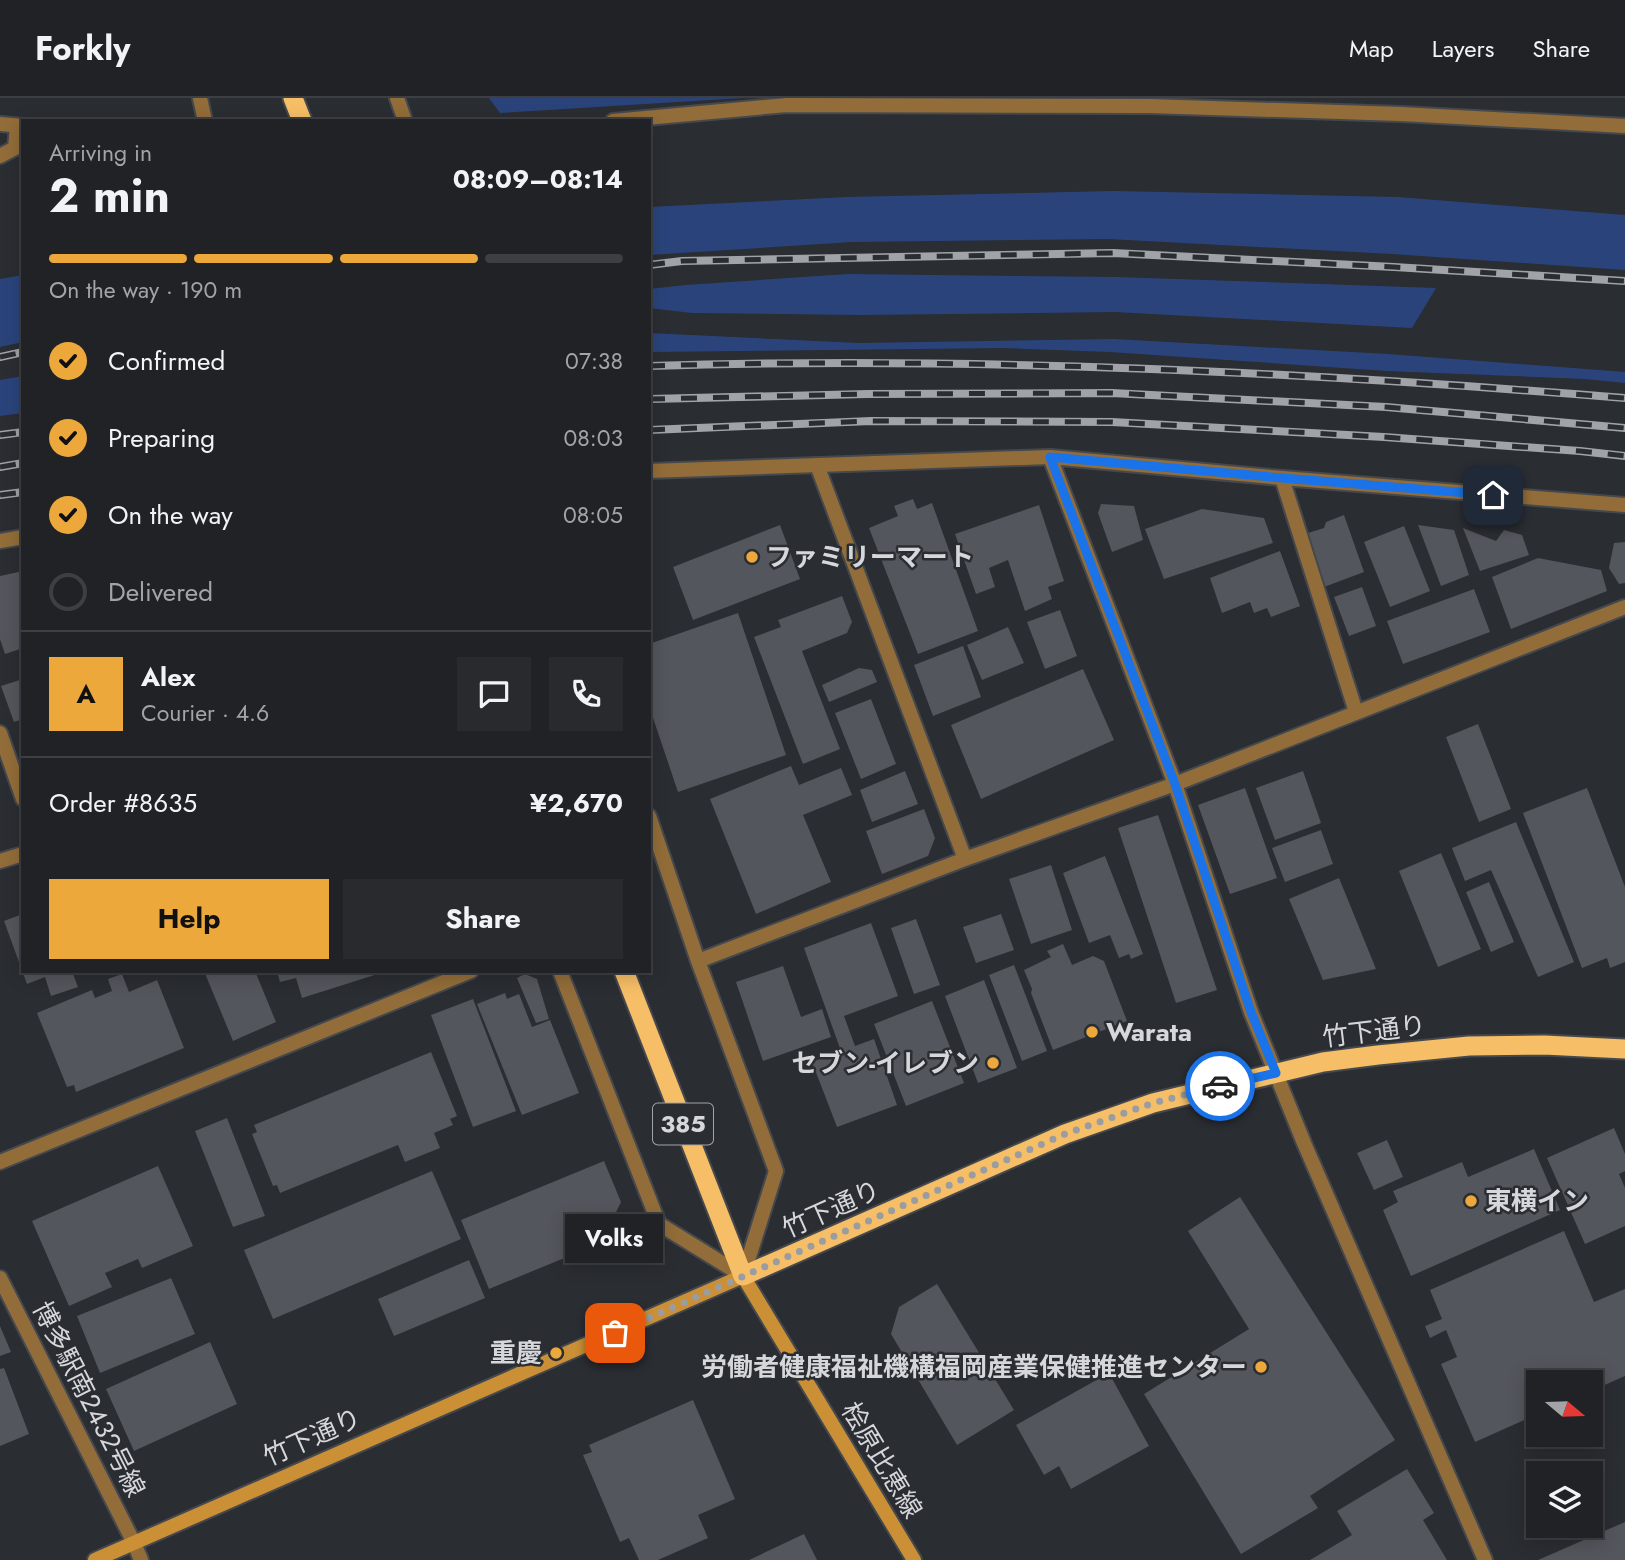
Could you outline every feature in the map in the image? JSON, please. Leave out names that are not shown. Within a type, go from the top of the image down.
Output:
[{"type":"highway","points":[[293,98],[301,119]]},
{"type":"highway","name":"385","points":[[625,973],[743,1276]]},
{"type":"highway","name":"竹下通り","points":[[743,1276],[1065,1134],[1153,1103],[1323,1062],[1378,1055],[1469,1046],[1544,1045],[1625,1049]]},
{"type":"main road","name":"竹下通り","points":[[95,1560],[743,1276]]},
{"type":"main road","name":"桧原比恵線","points":[[743,1276],[914,1560]]},
{"type":"street","points":[[200,98],[205,119]]},
{"type":"street","points":[[397,98],[404,119]]},
{"type":"street","points":[[635,119],[787,105],[1149,106],[1401,114],[1625,126]]},
{"type":"street","points":[[0,124],[20,126],[15,148],[0,156]]},
{"type":"street","points":[[1050,457],[1175,784],[1251,1012],[1304,1143],[1485,1560]]},
{"type":"street","points":[[651,471],[1050,457],[1625,505]]},
{"type":"street","points":[[817,465],[965,859]]},
{"type":"street","points":[[1282,478],[1356,712]]},
{"type":"street","points":[[0,541],[21,537]]},
{"type":"street","points":[[698,961],[965,859],[1175,784],[1625,607]]},
{"type":"street","points":[[0,733],[21,793]]},
{"type":"street","points":[[561,973],[659,1224],[743,1276],[776,1171],[698,961],[651,822]]},
{"type":"street","points":[[0,861],[21,855]]},
{"type":"street","points":[[0,1162],[466,973]]},
{"type":"street","name":"博多駅南2432号線","points":[[0,1278],[141,1560]]},
{"type":"shaded area","points":[[489,98],[742,98],[500,113]]},
{"type":"shaded area","points":[[1114,191],[1398,197],[1625,215],[1625,270],[1109,239],[852,242],[651,255],[651,207],[847,197]]},
{"type":"shaded area","points":[[848,274],[1116,277],[1436,288],[1412,328],[1115,312],[860,315],[692,313],[651,308],[651,289]]},
{"type":"shaded area","points":[[21,275],[21,342],[0,347],[0,279]]},
{"type":"shaded area","points":[[651,333],[859,343],[1114,339],[1388,354],[1625,372],[1625,383],[1387,371],[1110,352],[1002,348],[651,352]]},
{"type":"shaded area","points":[[21,376],[21,413],[0,416],[0,380]]},
{"type":"building","points":[[913,499],[917,509],[932,503],[978,631],[918,654],[869,528],[898,516],[894,506]]},
{"type":"building","points":[[1101,504],[1134,506],[1143,540],[1112,552],[1098,513]]},
{"type":"building","points":[[1039,505],[1064,581],[1048,587],[1052,599],[1025,611],[1008,560],[989,568],[995,587],[976,594],[955,534]]},
{"type":"building","points":[[1202,509],[1264,518],[1273,543],[1164,579],[1145,529]]},
{"type":"building","points":[[1344,515],[1364,572],[1324,587],[1308,533],[1324,528],[1326,522]]},
{"type":"building","points":[[780,525],[800,579],[693,620],[673,567]]},
{"type":"building","points":[[1418,525],[1454,530],[1469,575],[1441,586]]},
{"type":"building","points":[[1404,526],[1430,591],[1390,607],[1364,542]]},
{"type":"building","points":[[1463,528],[1496,541],[1504,530],[1522,535],[1529,555],[1480,571]]},
{"type":"building","points":[[1625,542],[1625,583],[1619,584],[1609,568],[1614,543]]},
{"type":"building","points":[[1280,551],[1300,606],[1271,617],[1267,608],[1254,613],[1250,602],[1222,613],[1210,578]]},
{"type":"building","points":[[1538,558],[1601,570],[1607,591],[1511,629],[1492,577]]},
{"type":"building","points":[[21,571],[21,649],[5,654],[0,639],[0,576]]},
{"type":"building","points":[[1362,587],[1376,626],[1349,636],[1334,597]]},
{"type":"building","points":[[1474,589],[1490,632],[1403,664],[1387,621]]},
{"type":"building","points":[[842,596],[852,622],[847,633],[802,651],[840,749],[803,764],[754,637],[781,627],[778,620]]},
{"type":"building","points":[[1060,610],[1077,656],[1045,669],[1027,622]]},
{"type":"building","points":[[738,613],[786,755],[678,792],[651,712],[651,643]]},
{"type":"building","points":[[1008,627],[1024,663],[982,680],[967,645]]},
{"type":"building","points":[[963,646],[981,697],[933,716],[914,665]]},
{"type":"building","points":[[859,668],[872,670],[877,682],[829,702],[822,685]]},
{"type":"building","points":[[1083,669],[1114,740],[981,799],[951,725]]},
{"type":"building","points":[[21,680],[21,720],[14,722],[1,686]]},
{"type":"building","points":[[871,699],[896,764],[861,779],[835,713]]},
{"type":"building","points":[[1478,724],[1511,809],[1479,822],[1446,737]]},
{"type":"building","points":[[791,766],[799,785],[841,768],[852,795],[803,815],[831,882],[756,914],[710,799]]},
{"type":"building","points":[[905,771],[918,804],[872,822],[860,790]]},
{"type":"building","points":[[1303,771],[1321,823],[1275,840],[1256,788]]},
{"type":"building","points":[[1245,788],[1277,878],[1230,894],[1198,805]]},
{"type":"building","points":[[1587,788],[1625,887],[1625,962],[1610,968],[1607,958],[1582,968],[1523,813]]},
{"type":"building","points":[[924,809],[935,838],[928,856],[882,874],[866,831]]},
{"type":"building","points":[[1158,815],[1217,990],[1176,1003],[1118,828]]},
{"type":"building","points":[[1516,822],[1574,962],[1538,977],[1491,870],[1465,881],[1452,848]]},
{"type":"building","points":[[1321,830],[1333,864],[1285,882],[1272,848]]},
{"type":"building","points":[[1441,853],[1481,949],[1438,967],[1399,871]]},
{"type":"building","points":[[1105,856],[1143,954],[1131,959],[1129,954],[1119,958],[1110,935],[1089,943],[1063,873]]},
{"type":"building","points":[[1051,865],[1072,930],[1031,944],[1009,879]]},
{"type":"building","points":[[1339,878],[1376,969],[1323,980],[1289,899]]},
{"type":"building","points":[[1489,882],[1514,942],[1491,952],[1466,892]]},
{"type":"building","points":[[21,909],[21,968],[4,921],[20,915]]},
{"type":"building","points":[[1001,914],[1014,950],[976,963],[963,927]]},
{"type":"building","points":[[916,919],[940,985],[914,994],[891,928]]},
{"type":"building","points":[[871,923],[898,996],[844,1016],[855,1046],[874,1039],[897,1105],[837,1127],[812,1062],[841,1051],[804,948]]},
{"type":"building","points":[[1063,944],[1072,965],[1093,956],[1104,961],[1127,1021],[1053,1050],[1024,970],[1051,957],[1047,951]]},
{"type":"building","points":[[1014,965],[1047,1051],[1022,1061],[989,975]]},
{"type":"building","points":[[783,966],[801,1017],[822,1009],[831,1037],[763,1061],[736,982]]},
{"type":"building","points":[[23,973],[75,973],[73,974],[78,987],[51,996],[45,977],[27,984]]},
{"type":"building","points":[[205,973],[256,973],[276,1022],[233,1041]]},
{"type":"building","points":[[278,973],[381,973],[302,998],[296,978],[280,982]]},
{"type":"building","points":[[122,974],[129,992],[157,980],[184,1048],[76,1092],[74,1085],[67,1087],[37,1013],[92,990],[95,998],[112,991],[108,979]]},
{"type":"building","points":[[525,974],[537,979],[549,1019],[536,1023],[517,978]]},
{"type":"building","points":[[984,980],[1017,1068],[978,1083],[945,996]]},
{"type":"building","points":[[505,993],[507,999],[519,994],[532,1027],[550,1020],[579,1093],[522,1115],[477,1004]]},
{"type":"building","points":[[473,999],[516,1111],[473,1127],[431,1015]]},
{"type":"building","points":[[932,1001],[964,1083],[906,1106],[874,1024]]},
{"type":"building","points":[[431,1052],[457,1116],[450,1119],[453,1125],[434,1133],[440,1148],[405,1162],[398,1145],[280,1193],[277,1185],[273,1186],[252,1134],[257,1132],[254,1125]]},
{"type":"building","points":[[227,1118],[265,1216],[233,1227],[195,1131]]},
{"type":"building","points":[[1614,1128],[1625,1154],[1625,1171],[1619,1174],[1625,1188],[1625,1226],[1585,1244],[1547,1158]]},
{"type":"building","points":[[1387,1140],[1403,1177],[1374,1190],[1357,1153]]},
{"type":"building","points":[[1534,1149],[1560,1210],[1411,1276],[1383,1210],[1398,1202],[1393,1191],[1462,1162],[1468,1177]]},
{"type":"building","points":[[604,1161],[621,1202],[601,1243],[489,1289],[461,1220]]},
{"type":"building","points":[[158,1166],[193,1246],[142,1268],[138,1259],[105,1273],[112,1287],[69,1306],[32,1221]]},
{"type":"building","points":[[432,1171],[461,1239],[273,1319],[244,1250]]},
{"type":"building","points":[[1240,1197],[1395,1440],[1310,1496],[1318,1508],[1241,1554],[1144,1394],[1249,1329],[1188,1231]]},
{"type":"building","points":[[1564,1231],[1594,1302],[1625,1289],[1625,1376],[1603,1386],[1603,1370],[1526,1370],[1526,1419],[1475,1442],[1441,1364],[1457,1357],[1446,1330],[1430,1338],[1425,1326],[1442,1319],[1430,1290]]},
{"type":"building","points":[[469,1260],[485,1298],[394,1336],[378,1299]]},
{"type":"building","points":[[171,1278],[195,1334],[100,1373],[77,1316]]},
{"type":"building","points":[[937,1284],[1014,1410],[957,1445],[891,1334],[899,1307]]},
{"type":"building","points":[[0,1326],[11,1352],[0,1356]]},
{"type":"building","points":[[210,1342],[237,1404],[134,1451],[106,1389]]},
{"type":"building","points":[[4,1368],[29,1434],[0,1446],[0,1369]]},
{"type":"building","points":[[1109,1373],[1149,1446],[1071,1489],[1059,1466],[1044,1475],[1016,1425]]},
{"type":"building","points":[[693,1400],[735,1499],[698,1515],[708,1538],[658,1560],[639,1560],[629,1538],[620,1542],[583,1455],[592,1452],[589,1445]]},
{"type":"building","points":[[1407,1469],[1434,1513],[1423,1520],[1447,1560],[1310,1560],[1352,1535],[1337,1511]]},
{"type":"building","points":[[1625,1522],[1625,1560],[1538,1560],[1588,1538],[1603,1538],[1603,1532]]},
{"type":"building","points":[[804,1534],[817,1560],[749,1560]]},
{"type":"railway","points":[[651,265],[682,261],[1113,253],[1625,281]]},
{"type":"railway","points":[[0,357],[21,352]]},
{"type":"railway","points":[[651,366],[893,363],[1137,368],[1625,398]]},
{"type":"railway","points":[[651,399],[868,394],[1112,393],[1386,407],[1625,428]]},
{"type":"railway","points":[[651,430],[871,421],[1112,422],[1384,437],[1625,456]]},
{"type":"railway","points":[[0,435],[21,432]]},
{"type":"railway","points":[[0,467],[21,463]]},
{"type":"railway","points":[[0,495],[21,492]]},
{"type":"way so far","points":[[615,1333],[1065,1134],[1153,1103],[1220,1086]]},
{"type":"place","name":"ファミリーマート","points":[[752,557]]},
{"type":"place","name":"Warata","points":[[1092,1032]]},
{"type":"place","name":"セブン-イレブン","points":[[993,1063]]},
{"type":"place","name":"東横イン","points":[[1471,1201]]},
{"type":"place","name":"Volks","points":[[615,1333]]},
{"type":"place","name":"重慶","points":[[556,1353]]},
{"type":"place","name":"労働者健康福祉機構福岡産業保健推進センター","points":[[1261,1367]]},
{"type":"route","points":[[1220,1086],[1276,1073],[1251,1012],[1175,784],[1050,457],[1493,495]]}]
